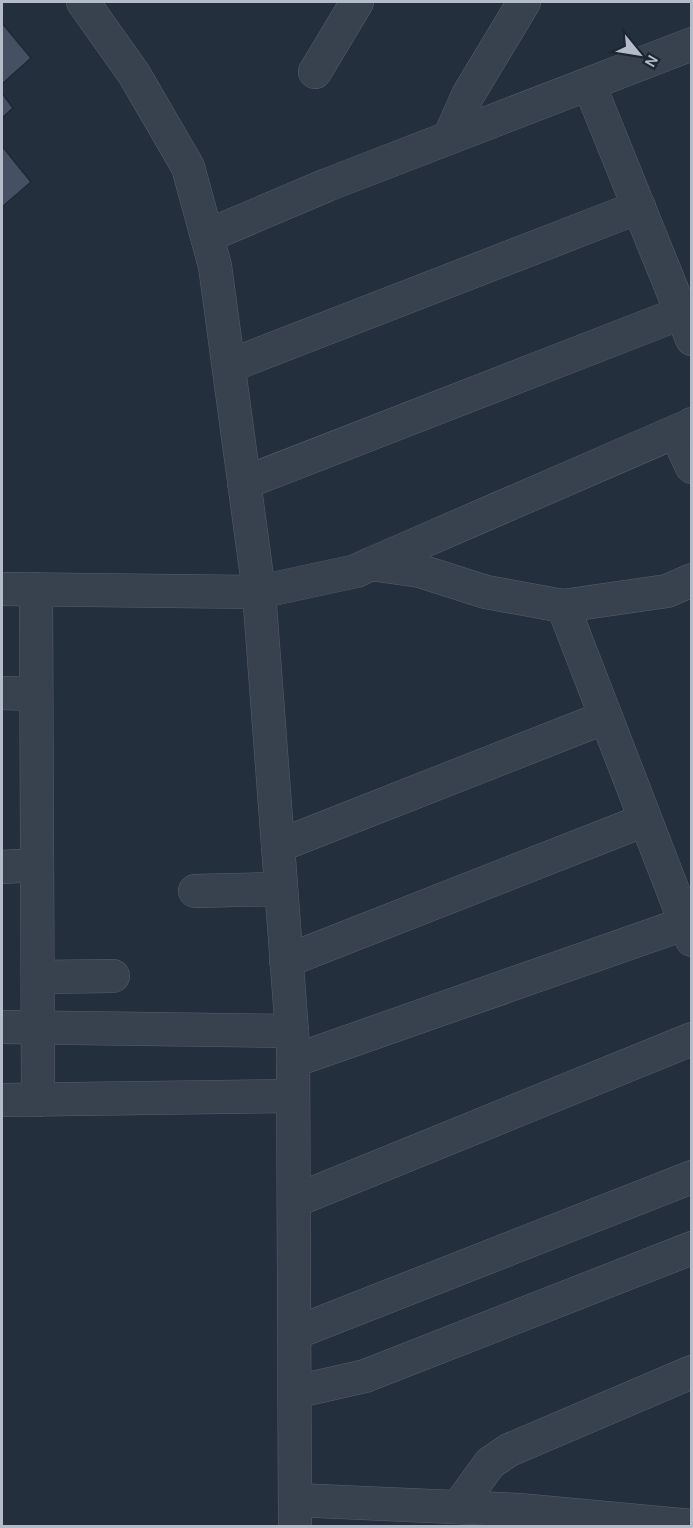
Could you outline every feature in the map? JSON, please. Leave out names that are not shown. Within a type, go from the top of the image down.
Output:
[{"type":"street","points":[[83,2],[134,74],[188,167],[215,266],[259,592],[292,1046],[296,1513],[458,1507],[685,1521]]},
{"type":"street","points":[[315,72],[357,2]]},
{"type":"street","points":[[449,138],[468,95],[524,2]]},
{"type":"street","points":[[207,236],[327,185],[692,44]]},
{"type":"street","points":[[244,483],[686,326],[589,84]]},
{"type":"street","points":[[229,366],[639,207]]},
{"type":"street","points":[[691,424],[683,436],[684,450],[692,467]]},
{"type":"street","points":[[2,589],[259,592],[356,571],[691,424]]},
{"type":"street","points":[[371,564],[420,571],[486,592],[563,606],[683,592]]},
{"type":"street","points":[[36,590],[38,1100]]},
{"type":"street","points":[[2,1028],[38,1026],[292,1046],[689,928],[563,606]]},
{"type":"street","points":[[2,693],[36,694]]},
{"type":"street","points":[[278,846],[606,717]]},
{"type":"street","points":[[286,961],[645,820]]},
{"type":"street","points":[[2,867],[37,864]]},
{"type":"street","points":[[195,891],[281,889]]},
{"type":"street","points":[[38,977],[113,976]]},
{"type":"street","points":[[294,1201],[692,1040]]},
{"type":"street","points":[[2,1100],[292,1096]]},
{"type":"street","points":[[295,1333],[692,1177]]},
{"type":"street","points":[[296,1392],[365,1376],[692,1248]]},
{"type":"street","points":[[458,1507],[490,1463],[509,1450],[692,1372]]},
{"type":"building","points":[[2,23],[31,58],[2,84]]},
{"type":"building","points":[[2,93],[13,108],[2,118]]},
{"type":"building","points":[[2,146],[31,182],[2,207]]}]
